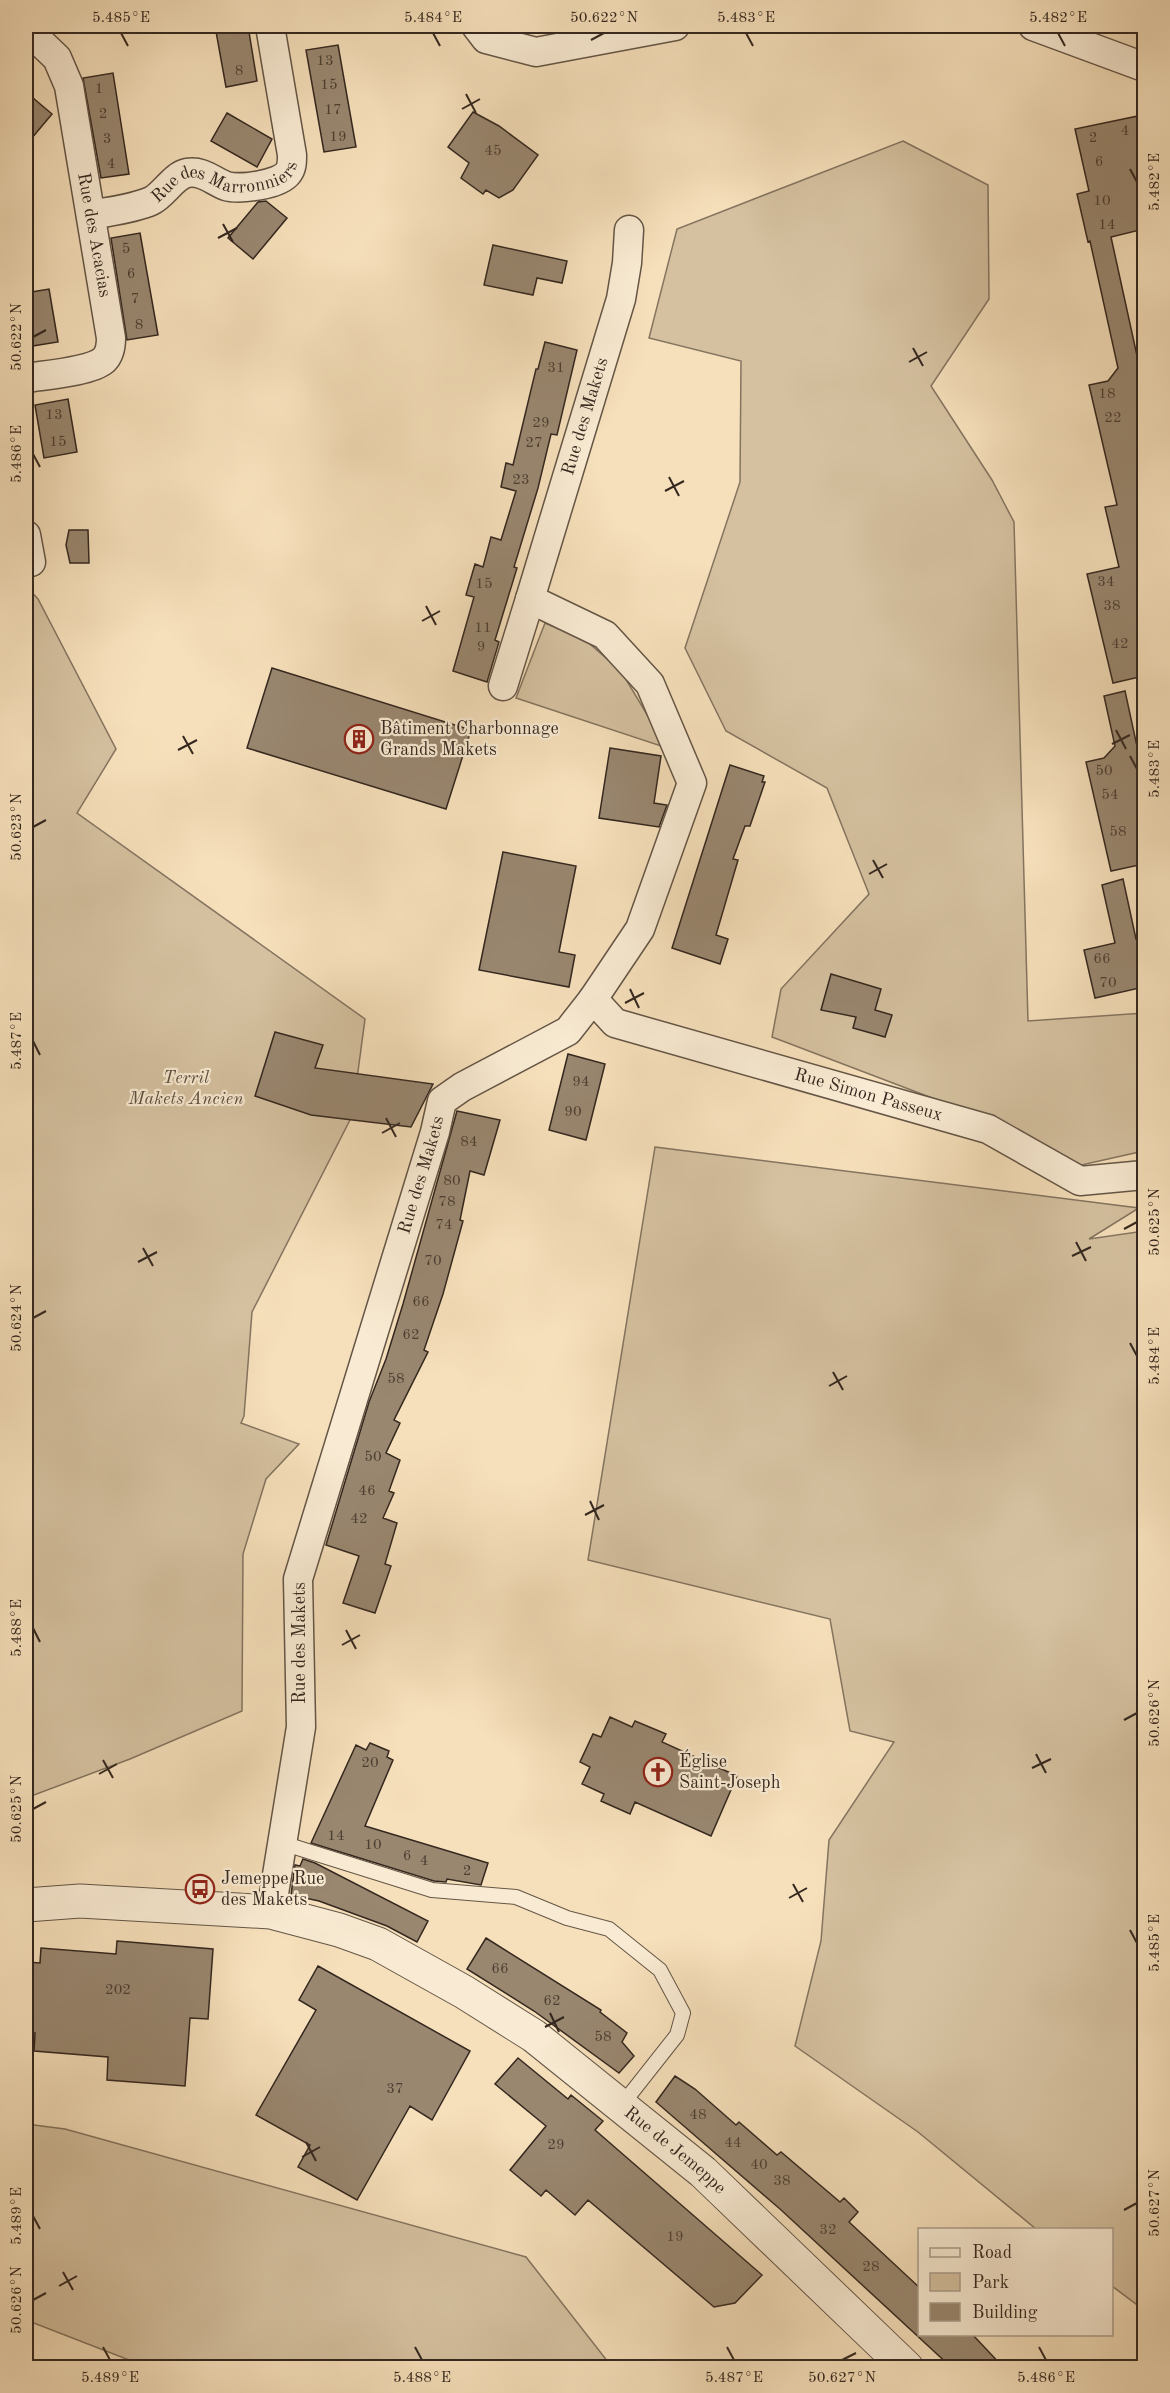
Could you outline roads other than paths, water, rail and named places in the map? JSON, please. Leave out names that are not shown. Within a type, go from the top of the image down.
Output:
[{"type":"street","name":"Rue des Marronniers","points":[[91,215],[152,201],[183,173],[194,172],[227,186],[240,187],[267,183],[281,179],[288,174],[292,166],[292,155],[274,26]]},
{"type":"street","points":[[476,26],[486,39],[536,52],[675,26]]},
{"type":"street","points":[[1033,26],[1144,66]]},
{"type":"street","name":"Rue des Acacias","points":[[26,378],[91,366],[103,360],[110,350],[110,328],[69,86],[57,58],[37,39]]},
{"type":"street","name":"Rue des Makets","points":[[502,686],[621,298],[627,263],[629,230]]},
{"type":"street","points":[[26,536],[30,562],[26,560]]},
{"type":"street","name":"Rue des Makets","points":[[271,1912],[301,1727],[298,1579],[435,1132],[442,1101],[462,1087],[568,1031],[593,999],[640,929],[692,783],[650,684],[605,635],[530,600]]},
{"type":"street","name":"Rue Simon Passeux","points":[[593,999],[615,1023],[988,1130],[1080,1181],[1144,1176]]},
{"type":"street","name":"Rue de Jemeppe","points":[[26,1905],[80,1901],[271,1912],[339,1929],[378,1944],[418,1965],[534,2036],[703,2172],[907,2367]]},
{"type":"lane","points":[[282,1843],[432,1890],[516,1897],[567,1918],[609,1929],[660,1970],[683,2013],[677,2035],[621,2106]]},
{"type":"place","name":"Bâtiment Charbonnage Grands Makets","points":[[359,739]]},
{"type":"place","name":"Église Saint-Joseph","points":[[658,1772]]},
{"type":"place","name":"Jemeppe Rue des Makets","points":[[200,1889]]},
{"type":"park label","name":"Terril Makets Ancien","points":[[186,1088]]}]
